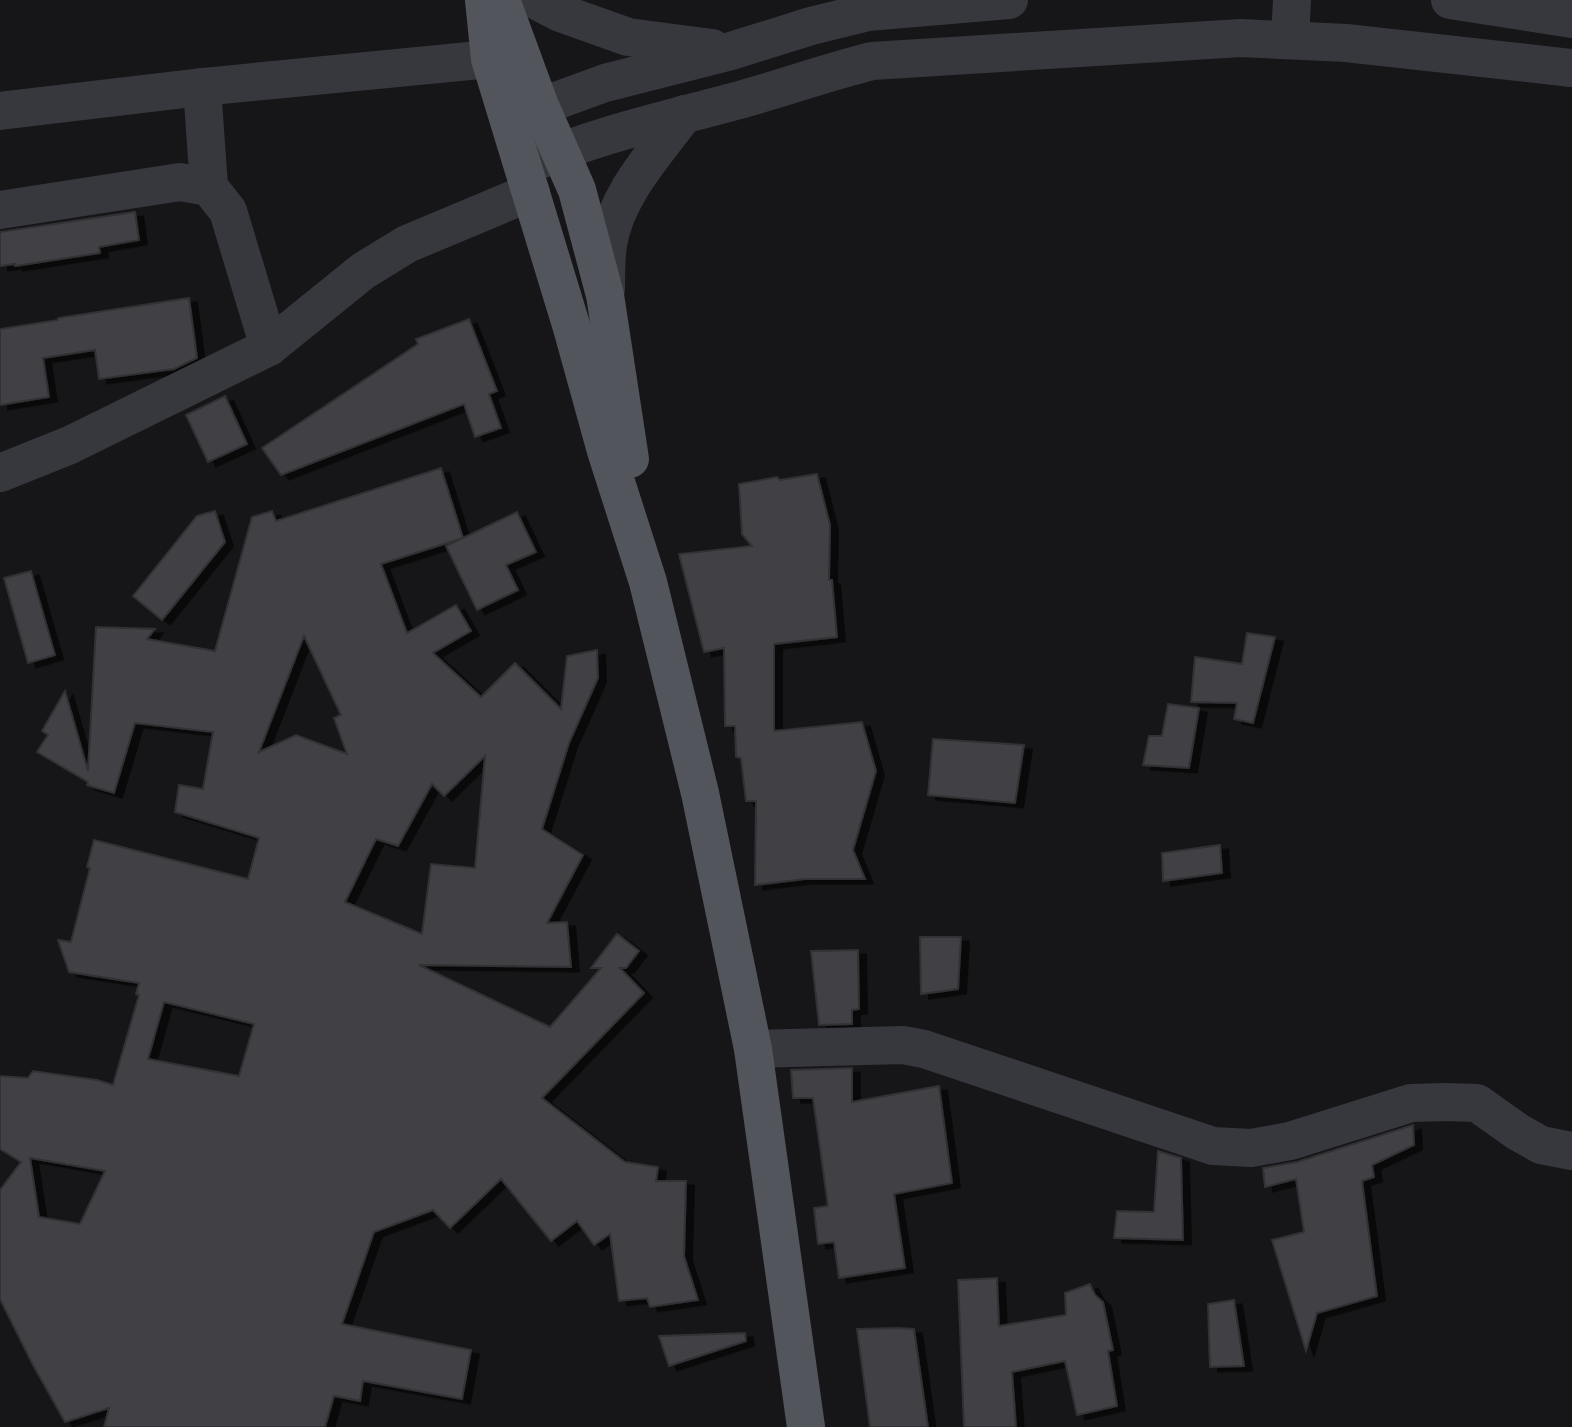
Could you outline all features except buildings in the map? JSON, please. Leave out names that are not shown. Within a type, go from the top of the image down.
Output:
[{"type":"main road","points":[[484,0],[490,59],[525,112],[561,150],[577,190],[605,295],[648,582]]},
{"type":"main road","points":[[501,0],[525,112],[527,180],[606,451],[648,582],[700,793],[753,1049],[806,1427]]},
{"type":"street","points":[[535,0],[558,12],[628,37],[731,51]]},
{"type":"street","points":[[525,112],[605,83],[731,51],[871,6],[1009,0]]},
{"type":"street","points":[[1290,40],[1292,0]]},
{"type":"street","points":[[1450,0],[1572,19]]},
{"type":"street","points":[[0,473],[70,445],[269,347],[363,271],[407,244],[527,180],[561,150],[620,130],[744,99],[824,73],[872,61],[1241,38],[1346,43],[1572,68]]},
{"type":"street","points":[[0,111],[202,87],[490,59]]},
{"type":"street","points":[[202,87],[209,187],[228,211],[269,347]]},
{"type":"street","points":[[605,295],[608,244],[622,201],[635,179],[684,114]]},
{"type":"street","points":[[0,210],[180,183],[209,187]]},
{"type":"street","points":[[753,1049],[903,1045],[924,1049],[1213,1146],[1251,1148],[1290,1141],[1411,1103],[1446,1101],[1477,1103],[1541,1145],[1572,1151]]}]
